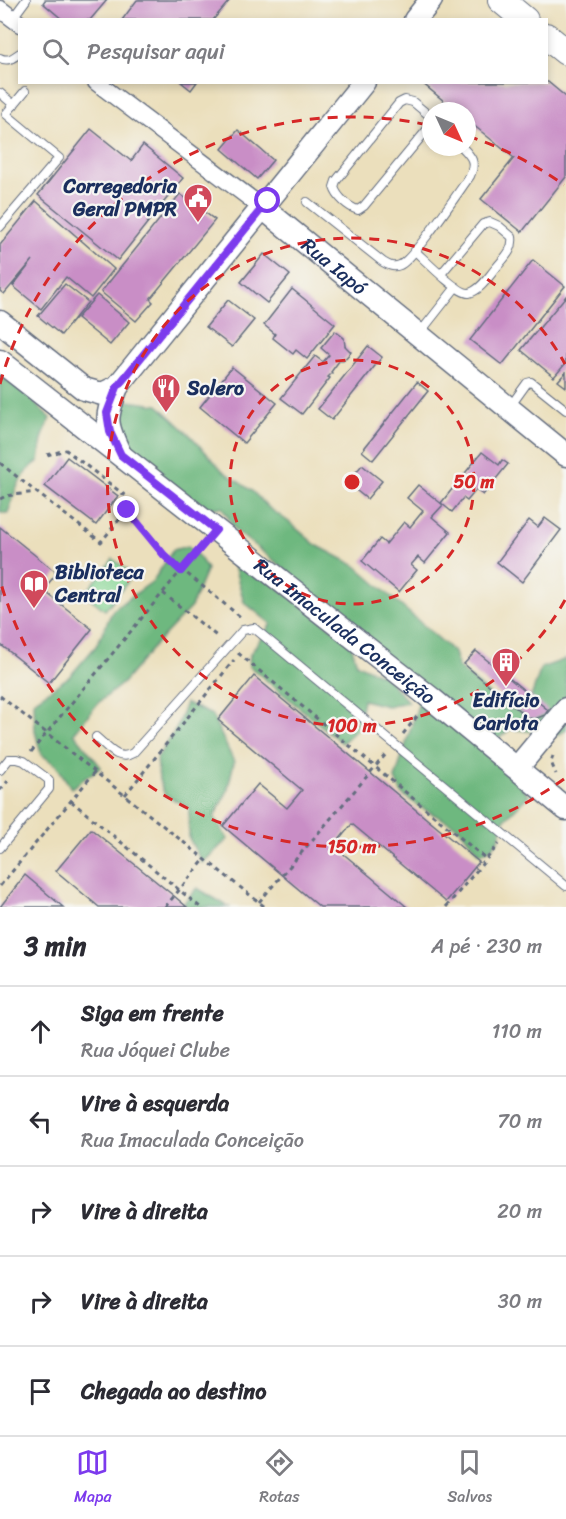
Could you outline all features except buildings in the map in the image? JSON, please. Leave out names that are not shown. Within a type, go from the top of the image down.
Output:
[{"type":"main road","points":[[417,18],[431,0]]},
{"type":"main road","points":[[501,0],[523,18]]},
{"type":"main road","points":[[548,38],[566,52]]},
{"type":"main road","points":[[0,322],[84,389],[102,394],[117,387],[362,84]]},
{"type":"main road","name":"Rua Iapó","points":[[262,208],[566,455]]},
{"type":"main road","name":"Rua Imaculada Conceição","points":[[0,361],[432,699],[566,809]]},
{"type":"main road","name":"Rua Imaculada Conceição","points":[[117,387],[107,413],[110,432],[121,455]]},
{"type":"main road","points":[[517,768],[566,709]]},
{"type":"street","name":"Rua Iapó","points":[[99,84],[262,208]]},
{"type":"lane","points":[[11,17],[26,0]]},
{"type":"lane","points":[[0,58],[11,59],[18,54]]},
{"type":"lane","points":[[0,227],[59,158],[6,114],[25,91]]},
{"type":"lane","points":[[0,93],[14,105]]},
{"type":"lane","points":[[422,110],[413,102],[405,100],[399,103],[336,181],[334,187],[336,194],[352,208],[358,210],[364,206],[422,136]]},
{"type":"lane","points":[[307,202],[382,262],[392,267],[401,265],[415,251],[470,176],[474,167],[471,156]]},
{"type":"lane","points":[[415,251],[441,274],[456,287],[463,292],[471,293],[479,288],[509,252],[513,245],[512,237],[499,226],[490,222],[483,224],[441,274]]},
{"type":"lane","points":[[418,335],[456,287]]},
{"type":"lane","points":[[508,408],[527,383],[531,382],[566,410]]},
{"type":"lane","points":[[96,737],[119,757],[126,757],[133,753],[243,630],[254,628],[566,886]]},
{"type":"lane","points":[[0,770],[9,759],[17,759],[49,780],[50,789],[0,848]]},
{"type":"path","points":[[0,463],[101,542],[127,510],[127,497],[66,450],[47,455]]},
{"type":"path","points":[[0,499],[36,492]]},
{"type":"path","points":[[127,510],[164,555],[181,571],[254,628]]},
{"type":"path","points":[[47,734],[216,530]]},
{"type":"path","points":[[163,593],[376,766],[486,859]]},
{"type":"path","points":[[125,796],[239,654]]},
{"type":"path","points":[[0,696],[265,907]]},
{"type":"path","points":[[259,902],[432,699]]},
{"type":"path","points":[[554,752],[551,762],[558,777]]},
{"type":"path","points":[[0,886],[95,772]]},
{"type":"path","points":[[71,801],[200,907]]},
{"type":"path","points":[[446,907],[505,836]]},
{"type":"path","points":[[165,907],[205,859]]},
{"type":"green space","points":[[0,375],[27,395],[50,418],[42,439],[39,461],[22,478],[8,513],[0,513]]},
{"type":"green space","points":[[127,401],[158,405],[223,471],[252,491],[269,508],[316,545],[356,566],[454,652],[458,667],[508,710],[528,706],[541,668],[566,659],[566,730],[558,735],[511,729],[493,742],[497,760],[529,795],[504,820],[499,839],[492,848],[480,854],[458,827],[420,807],[402,794],[395,779],[419,702],[331,611],[286,570],[236,531],[222,507],[205,509],[172,485],[124,443],[115,414]]},
{"type":"green space","points":[[188,546],[207,569],[191,607],[123,683],[98,703],[74,733],[101,767],[71,788],[57,766],[41,754],[35,731],[34,701],[70,676],[96,646],[113,610],[153,581],[173,550]]},
{"type":"green space","points":[[230,551],[350,642],[357,664],[386,677],[408,702],[387,706],[363,700],[357,729],[342,743],[249,666],[250,654],[271,624],[244,602]]},
{"type":"green space","points":[[113,559],[133,575],[105,610],[85,594]]},
{"type":"green space","points":[[186,703],[212,715],[234,762],[227,792],[214,817],[228,839],[202,863],[189,838],[189,808],[165,795],[159,780],[157,758],[176,729]]},
{"type":"green space","points":[[197,888],[229,907],[187,907],[183,904]]},
{"type":"place","name":"Corregedoria Geral PMPR","points":[[198,224]]},
{"type":"place","name":"Solero","points":[[166,414]]},
{"type":"place","name":"Biblioteca Central","points":[[34,610]]},
{"type":"place","name":"Edifício Carlota","points":[[506,688]]},
{"type":"route","points":[[127,510],[164,555],[181,571],[216,530],[121,455],[110,432],[107,413],[117,387],[268,201]]}]
